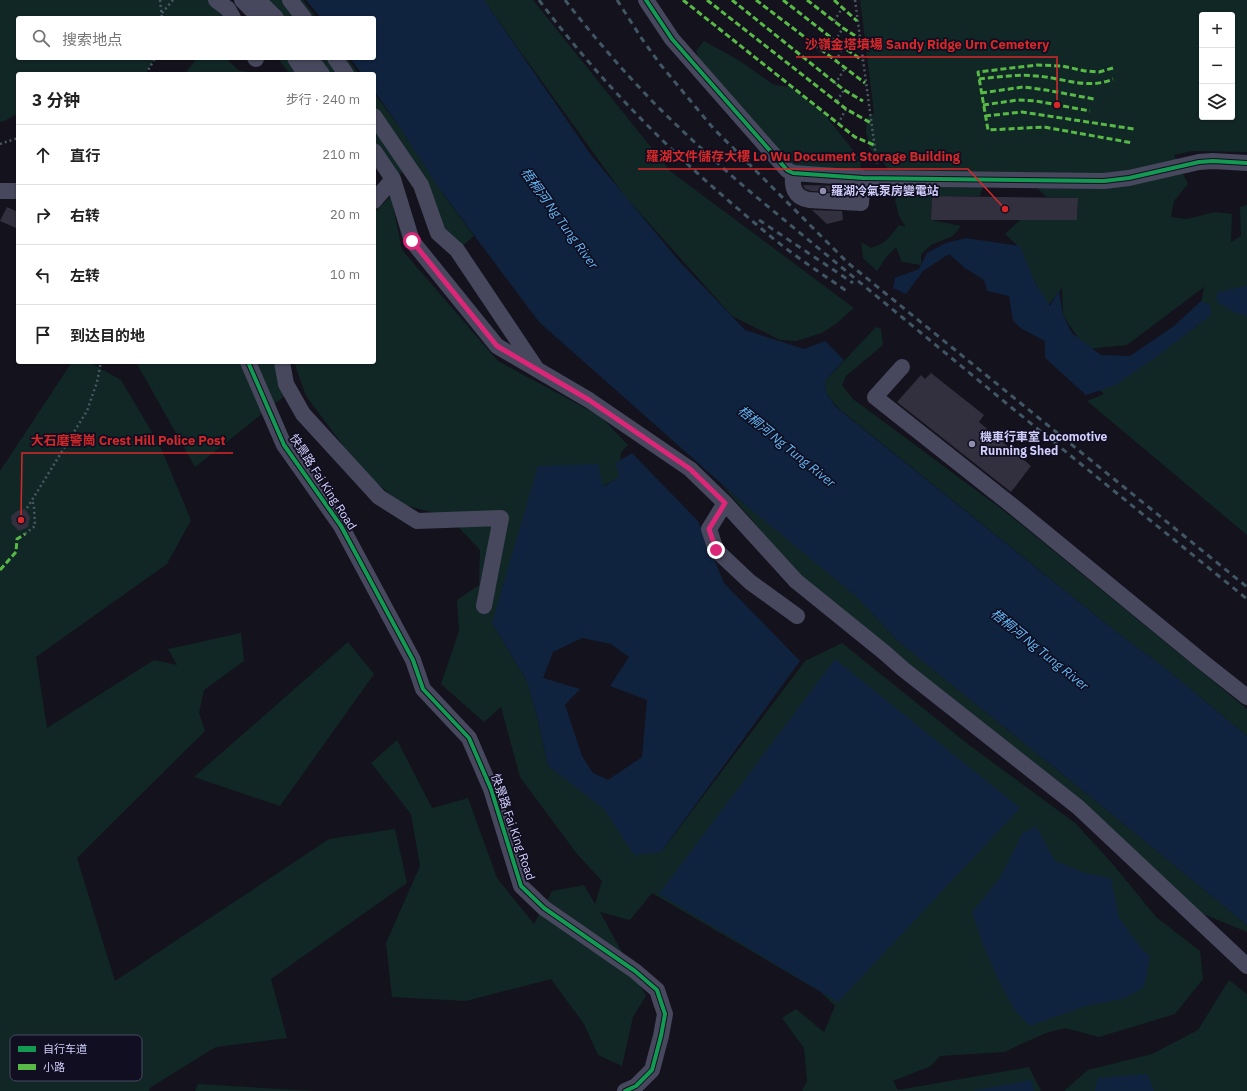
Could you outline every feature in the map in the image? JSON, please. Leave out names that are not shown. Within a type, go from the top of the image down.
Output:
[{"type":"street","points":[[216,0],[228,9],[233,16]]},
{"type":"street","points":[[290,0],[302,16]]},
{"type":"street","points":[[646,0],[672,39],[787,170],[792,173],[863,178],[1104,181],[1129,178],[1199,162],[1213,161],[1247,163]]},
{"type":"street","points":[[236,16],[252,6],[272,16]]},
{"type":"street","points":[[296,60],[304,72]]},
{"type":"street","points":[[312,60],[320,72]]},
{"type":"street","points":[[336,60],[345,72]]},
{"type":"street","points":[[376,119],[421,185],[438,233],[457,250],[538,371]]},
{"type":"street","points":[[376,154],[393,179],[412,241],[497,346],[589,400],[690,469],[725,503],[796,581],[885,653],[908,674],[1078,807],[1247,966]]},
{"type":"street","points":[[792,173],[792,186],[795,191],[802,198],[809,200],[861,203],[863,178]]},
{"type":"street","points":[[376,198],[393,179]]},
{"type":"street","points":[[0,191],[16,191]]},
{"type":"street","name":"快景路 Fai King Road","points":[[249,364],[284,445],[341,526],[413,660],[423,689],[469,738],[492,789],[520,886],[544,908],[635,971],[657,990],[665,1014],[652,1070],[636,1086],[625,1091]]},
{"type":"street","points":[[282,364],[286,384],[303,414],[379,497],[417,521],[502,518],[484,606]]},
{"type":"street","points":[[902,367],[875,397],[1247,697]]},
{"type":"street","points":[[725,503],[709,529],[716,550],[750,582],[797,616]]},
{"type":"street","points":[[1214,934],[1247,954]]},
{"type":"path","points":[[160,0],[162,14]]},
{"type":"path","points":[[162,14],[173,0]]},
{"type":"path","points":[[855,0],[877,165]]},
{"type":"path","points":[[834,21],[843,7]]},
{"type":"path","points":[[835,41],[843,28]]},
{"type":"path","points":[[836,61],[843,47]]},
{"type":"path","points":[[147,72],[154,60]]},
{"type":"path","points":[[835,84],[845,68]]},
{"type":"path","points":[[837,101],[844,90]]},
{"type":"path","points":[[838,124],[846,109]]},
{"type":"path","points":[[0,144],[16,139]]},
{"type":"path","points":[[27,508],[87,411],[97,382],[101,364]]},
{"type":"path","points":[[25,534],[34,526],[34,506],[32,500]]},
{"type":"green space","points":[[0,0],[211,0],[225,16],[16,16],[16,60],[154,60],[146,72],[16,72],[16,115],[2,122],[0,121]]},
{"type":"green space","points":[[265,0],[303,0],[315,16],[282,16]]},
{"type":"green space","points":[[484,0],[533,0],[670,171],[854,308],[837,323],[822,333],[796,341],[780,340],[732,316],[624,195]]},
{"type":"green space","points":[[860,0],[1247,0],[1247,152],[1193,151],[1174,155],[1188,184],[1174,201],[1171,217],[1187,219],[1215,212],[1232,214],[1231,242],[1241,236],[1240,207],[1247,205],[1247,535],[1087,401],[1104,394],[1075,369],[1144,365],[1197,326],[1204,287],[1127,345],[1086,349],[1063,316],[1062,288],[1047,307],[1017,245],[1005,234],[1020,220],[1077,220],[1078,198],[1046,197],[1032,182],[985,179],[980,196],[932,196],[931,220],[961,226],[953,236],[931,245],[921,254],[921,265],[902,262],[896,247],[887,256],[877,271],[863,258],[861,242],[871,248],[887,239],[899,225],[906,227],[899,216],[895,200],[900,190],[884,163],[870,149],[866,132],[867,118],[874,113]]},
{"type":"green space","points":[[704,41],[740,61],[774,85],[791,87],[822,111],[860,159],[861,170],[799,167],[789,162],[708,81],[696,51]]},
{"type":"green space","points":[[194,60],[228,60],[238,70],[249,72],[186,72]]},
{"type":"green space","points":[[279,60],[289,60],[298,72],[288,72]]},
{"type":"green space","points":[[317,60],[348,60],[358,72],[326,72]]},
{"type":"green space","points":[[376,96],[402,130],[445,197],[474,236],[459,249],[438,233],[376,117]]},
{"type":"green space","points":[[376,119],[410,169],[397,175],[376,144]]},
{"type":"green space","points":[[391,196],[402,250],[498,361],[600,416],[628,445],[621,452],[619,477],[602,487],[492,623],[527,681],[537,716],[548,766],[661,852],[805,661],[842,643],[969,745],[1075,823],[1111,862],[1156,917],[1200,951],[1203,979],[1175,1014],[1099,1037],[1065,1028],[1046,1033],[1004,1052],[940,1056],[931,1066],[893,1081],[898,1090],[1029,1067],[1041,1091],[802,1091],[807,1081],[804,1048],[782,1018],[796,1009],[824,1032],[835,1006],[821,992],[652,893],[630,920],[600,912],[646,996],[633,1017],[622,1066],[598,1055],[584,1024],[551,979],[466,1001],[392,997],[386,943],[420,866],[411,814],[371,763],[397,740],[432,808],[468,798],[497,878],[534,924],[552,891],[584,885],[595,904],[602,881],[577,854],[520,777],[501,707],[484,722],[441,684],[459,631],[457,600],[479,585],[480,550],[449,517],[401,504],[360,468],[306,396],[295,364],[376,364],[376,211]]},
{"type":"green space","points":[[876,327],[881,329],[883,345],[846,376],[842,385],[853,399],[1007,513],[1247,709],[1247,736],[1165,668],[1119,634],[838,408],[826,393],[825,381]]},
{"type":"green space","points":[[71,364],[93,364],[121,380],[160,446],[191,520],[167,564],[36,657],[47,728],[154,660],[177,665],[168,649],[241,633],[244,661],[204,690],[199,713],[205,731],[77,858],[115,981],[329,839],[395,829],[407,883],[271,979],[287,1038],[216,1047],[151,1087],[149,1091],[0,1091],[0,471]]},
{"type":"green space","points":[[137,364],[284,364],[291,391],[195,467]]},
{"type":"green space","points":[[721,484],[857,597],[898,641],[1247,925],[1247,932],[1184,906],[801,577]]},
{"type":"green space","points":[[348,642],[374,674],[280,806],[194,777]]},
{"type":"green space","points":[[1229,980],[1247,994],[1247,1091],[1064,1091],[1088,1070],[1152,1054],[1198,1030]]},
{"type":"green space","points":[[198,1084],[314,1091],[195,1091]]},
{"type":"water","name":"梧桐河 Ng Tung River","points":[[306,0],[484,0],[591,155],[680,262],[745,330],[804,349],[825,341],[844,360],[825,381],[826,393],[836,407],[1119,634],[1165,668],[1247,736],[1247,925],[898,641],[857,597],[750,509],[539,322],[441,191],[397,123],[376,94],[376,72],[360,72],[352,60],[376,60],[376,16],[319,16]]},
{"type":"water","points":[[966,238],[1020,246],[1035,283],[1050,306],[1059,290],[1063,316],[1072,333],[1101,355],[1130,356],[1174,326],[1201,301],[1210,305],[1211,315],[1159,355],[1114,386],[1086,395],[1045,358],[1045,341],[1022,329],[1013,321],[1009,296],[987,291],[984,280],[965,268],[949,254],[923,271],[906,294],[893,288],[895,278],[919,269],[927,253],[946,243]]},
{"type":"water","points":[[1247,286],[1247,316],[1235,313],[1217,302],[1217,293]]},
{"type":"water","points":[[632,453],[698,521],[724,583],[800,661],[661,852],[634,855],[604,809],[548,766],[537,716],[527,681],[492,623],[538,466],[598,464],[603,487],[619,477],[616,463]],"holes":[[[582,638],[611,644],[629,657],[610,686],[647,700],[642,757],[608,780],[593,773],[582,756],[565,705],[580,689],[543,678],[553,652]]]},
{"type":"water","points":[[835,659],[1020,808],[838,1002],[659,894]]},
{"type":"water","points":[[1036,826],[1055,861],[1085,873],[1111,878],[1119,918],[1142,949],[1150,957],[1144,987],[1126,998],[1085,1006],[1030,1026],[1015,1011],[998,979],[983,945],[972,912],[1000,878],[1022,834]]},
{"type":"water","points":[[1147,1074],[1154,1091],[1095,1091],[1098,1078]]},
{"type":"water","points":[[1032,1080],[1034,1091],[971,1091]]},
{"type":"building","points":[[803,185],[844,186],[844,193],[811,191],[805,189]]},
{"type":"building","points":[[932,196],[1078,198],[1077,220],[931,220]]},
{"type":"building","points":[[7,207],[16,211],[16,228],[0,221]]},
{"type":"building","points":[[812,210],[842,211],[843,220],[827,224]]},
{"type":"building","name":"機車行車室 Locomotive Running Shed","points":[[931,373],[984,415],[979,422],[1031,466],[1011,492],[897,402],[921,375],[925,379]]},
{"type":"building","points":[[25,509],[30,517],[28,527],[19,531],[12,524],[11,516],[17,511]]},
{"type":"railway","points":[[539,0],[560,28],[605,81],[678,155],[773,238],[848,292]]},
{"type":"railway","points":[[565,0],[608,53],[643,92],[679,128],[754,195],[1012,408],[1247,599]]},
{"type":"railway","points":[[617,0],[660,64],[713,128],[848,263],[1247,587]]},
{"type":"railway","points":[[759,220],[853,283]]},
{"type":"marked path","points":[[683,0],[855,137],[874,145]]},
{"type":"marked path","points":[[707,0],[846,109],[871,123]]},
{"type":"marked path","points":[[732,0],[844,90],[863,101]]},
{"type":"marked path","points":[[756,0],[865,83]]},
{"type":"marked path","points":[[783,0],[862,60]]},
{"type":"marked path","points":[[807,0],[843,28],[860,39]]},
{"type":"marked path","points":[[834,0],[857,21]]},
{"type":"marked path","points":[[1113,68],[1099,72],[1085,71],[1062,66],[1037,65],[978,72],[988,130],[1044,127],[1133,143]]},
{"type":"marked path","points":[[979,79],[1023,75],[1085,83],[1104,82],[1113,79]]},
{"type":"marked path","points":[[981,93],[1023,87],[1094,99]]},
{"type":"marked path","points":[[983,105],[1018,100],[1036,101],[1090,111]]},
{"type":"marked path","points":[[985,116],[1022,112],[1134,129]]},
{"type":"marked path","points":[[0,570],[16,552],[17,539],[25,534]]},
{"type":"cycle path","points":[[646,0],[672,39],[787,170],[793,173],[863,178],[1104,181],[1129,178],[1199,162],[1213,161],[1247,163]]},
{"type":"cycle path","points":[[249,364],[284,445],[341,526],[413,660],[423,689],[469,738],[491,789],[521,886],[544,908],[635,971],[657,990],[665,1014],[652,1070],[636,1086],[625,1091]]},
{"type":"place","name":"沙嶺金塔墳場 Sandy Ridge Urn Cemetery","points":[[1057,105]]},
{"type":"place","name":"羅湖冷氣泵房變電站","points":[[823,191]]},
{"type":"place","name":"羅湖文件儲存大樓 Lo Wu Document Storage Building","points":[[1005,209]]},
{"type":"place","name":"機車行車室 Locomotive Running Shed","points":[[972,444]]},
{"type":"place","name":"大石磨警崗 Crest Hill Police Post","points":[[21,520]]},
{"type":"route","points":[[412,241],[497,346],[589,400],[690,469],[725,503],[709,529],[716,550]]}]
